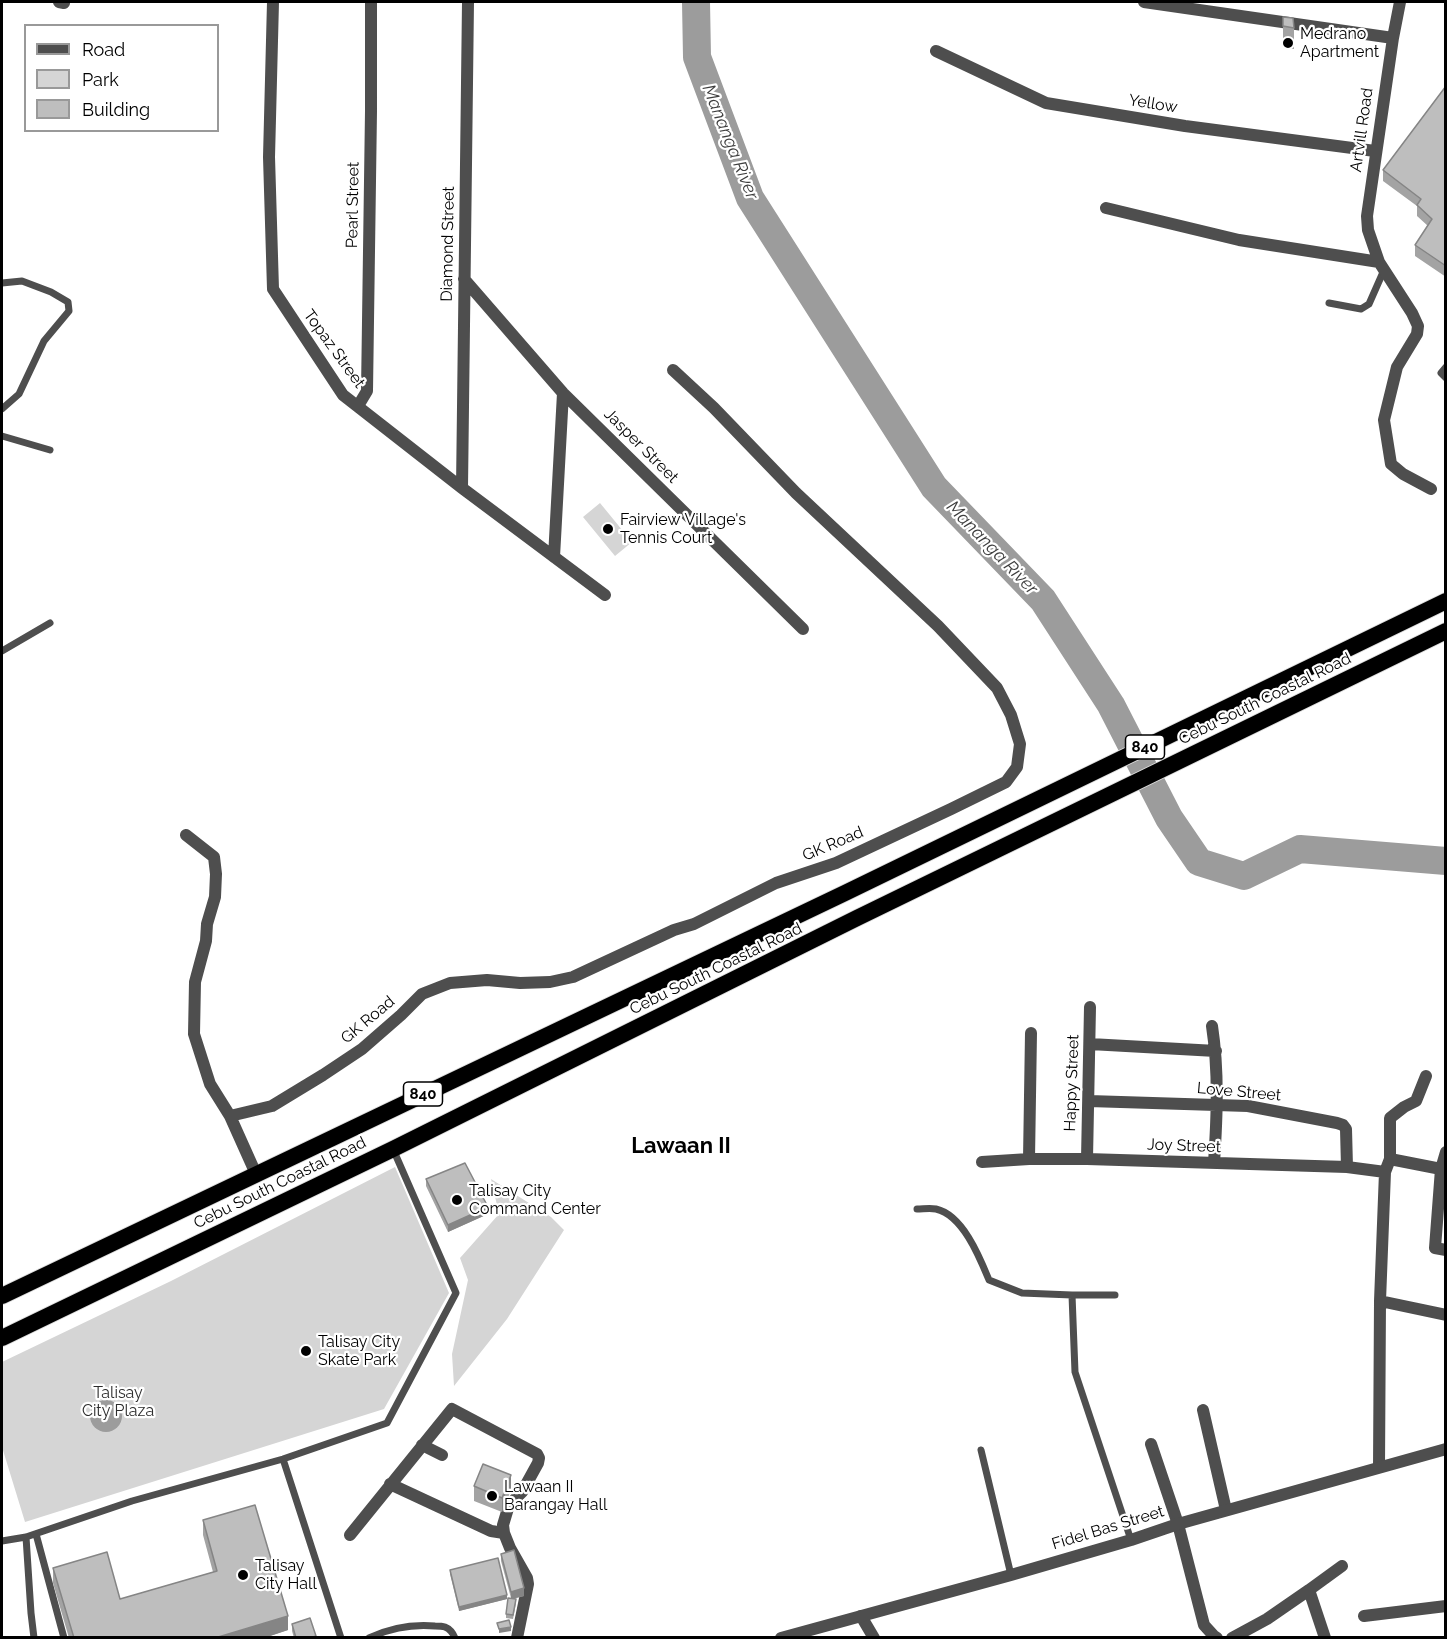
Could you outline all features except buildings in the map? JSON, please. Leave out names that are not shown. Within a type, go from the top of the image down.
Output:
[{"type":"highway","name":"Cebu South Coastal Road","points":[[2,1296],[845,893],[1446,601]]},
{"type":"highway","name":"Cebu South Coastal Road","points":[[2,1338],[393,1149],[857,918],[1446,632]]},
{"type":"street","name":"Topaz Street","points":[[273,2],[269,157],[273,289],[343,395],[605,595]]},
{"type":"street","name":"Pearl Street","points":[[358,406],[367,391],[371,2]]},
{"type":"street","name":"Diamond Street","points":[[462,488],[468,2]]},
{"type":"street","points":[[1144,2],[1393,38]]},
{"type":"street","name":"Artvill Road","points":[[1400,2],[1375,151],[1367,216],[1368,230],[1381,266],[1418,326],[1418,334],[1397,367],[1384,420],[1391,464],[1403,474],[1431,489]]},
{"type":"street","name":"Yellow","points":[[936,51],[1046,103],[1185,126],[1375,151]]},
{"type":"street","points":[[1106,208],[1239,240],[1381,266]]},
{"type":"street","name":"Jasper Street","points":[[464,279],[563,393],[803,629]]},
{"type":"street","name":"GK Road","points":[[230,1116],[272,1106],[323,1075],[362,1049],[422,994],[450,982],[487,980],[520,983],[550,982],[573,977],[674,930],[694,924],[776,883],[836,864],[1006,782],[1017,767],[1020,744],[1011,715],[996,688],[938,626],[796,493],[714,408],[673,370]]},
{"type":"street","points":[[554,557],[563,393]]},
{"type":"street","points":[[186,835],[214,857],[216,866],[215,897],[195,982],[194,1034],[210,1084],[230,1116],[256,1174]]},
{"type":"street","name":"Happy Street","points":[[1087,1159],[1090,1007]]},
{"type":"street","points":[[1212,1026],[1216,1051],[1218,1105],[1214,1163]]},
{"type":"street","points":[[1029,1159],[1030,1033]]},
{"type":"street","points":[[1090,1044],[1216,1051]]},
{"type":"street","points":[[1379,1467],[1380,1301],[1385,1172],[1390,1159],[1390,1118],[1416,1101],[1426,1076]]},
{"type":"street","name":"Love Street","points":[[1089,1101],[1258,1107],[1343,1125],[1346,1135],[1347,1167]]},
{"type":"street","points":[[1446,1152],[1441,1169],[1435,1248],[1446,1250]]},
{"type":"street","name":"Joy Street","points":[[982,1162],[1087,1159],[1347,1167],[1385,1172]]},
{"type":"street","points":[[1390,1159],[1441,1169]]},
{"type":"street","points":[[1380,1301],[1446,1315]]},
{"type":"street","points":[[350,1535],[452,1409],[537,1454],[538,1463],[522,1492],[509,1505],[504,1533],[528,1584],[517,1638]]},
{"type":"street","points":[[1203,1410],[1226,1510]]},
{"type":"street","points":[[1151,1444],[1178,1524],[1204,1625],[1217,1638]]},
{"type":"street","points":[[422,1445],[442,1455]]},
{"type":"street","name":"Fidel Bas Street","points":[[781,1638],[808,1634],[861,1616],[1011,1575],[1226,1510],[1446,1449]]},
{"type":"street","points":[[390,1484],[491,1531],[504,1533]]},
{"type":"street","points":[[1232,1638],[1245,1635],[1342,1566]]},
{"type":"street","points":[[1309,1590],[1325,1638]]},
{"type":"street","points":[[1364,1616],[1446,1606]]},
{"type":"street","points":[[861,1616],[874,1638]]},
{"type":"lane","points":[[1329,303],[1361,309],[1369,304],[1381,266]]},
{"type":"lane","points":[[2,283],[22,281],[51,292],[68,302],[69,311],[44,341],[19,394],[2,409]]},
{"type":"lane","points":[[1446,367],[1442,373],[1446,378]]},
{"type":"lane","points":[[2,436],[50,450]]},
{"type":"lane","points":[[2,651],[50,623]]},
{"type":"lane","points":[[2,1541],[26,1537],[132,1501],[284,1459],[387,1423],[456,1293],[393,1149]]},
{"type":"lane","points":[[917,1209],[937,1209],[949,1216],[967,1235],[979,1254],[989,1280],[1022,1293],[1115,1294]]},
{"type":"lane","points":[[1072,1295],[1075,1372],[1131,1540]]},
{"type":"lane","points":[[981,1450],[1011,1575]]},
{"type":"lane","points":[[284,1459],[341,1638]]},
{"type":"lane","points":[[36,1534],[64,1638]]},
{"type":"lane","points":[[26,1537],[34,1638]]},
{"type":"lane","points":[[369,1638],[401,1627],[425,1625],[446,1627],[455,1638]]},
{"type":"green space","name":"Fairview Village's Tennis Court","points":[[600,503],[632,542],[615,556],[583,517]]},
{"type":"green space","name":"Talisay City Plaza","points":[[395,1167],[449,1293],[384,1409],[25,1522],[2,1447],[2,1362],[171,1281]]},
{"type":"green space","points":[[491,1179],[551,1217],[564,1230],[507,1319],[454,1386],[452,1354],[468,1280],[460,1258],[499,1214]]},
{"type":"shaded area","points":[[106,1400],[117,1405],[122,1416],[117,1427],[106,1432],[95,1427],[90,1416],[95,1405]]},
{"type":"waterway","name":"Mananga River","points":[[696,2],[697,57],[750,198],[934,487],[1043,600],[1111,705],[1169,818],[1199,862],[1244,876],[1300,849],[1446,861]]},
{"type":"place","name":"Medrano Apartment","points":[[1288,43]]},
{"type":"place","name":"Fairview Village's Tennis Court","points":[[608,529]]},
{"type":"place","name":"Talisay City Command Center","points":[[457,1200]]},
{"type":"place","name":"Talisay City Skate Park","points":[[306,1351]]},
{"type":"place","name":"Lawaan II Barangay Hall","points":[[492,1496]]},
{"type":"place","name":"Talisay City Hall","points":[[243,1575]]},
{"type":"district","name":"Lawaan II","points":[[681,1146]]}]
